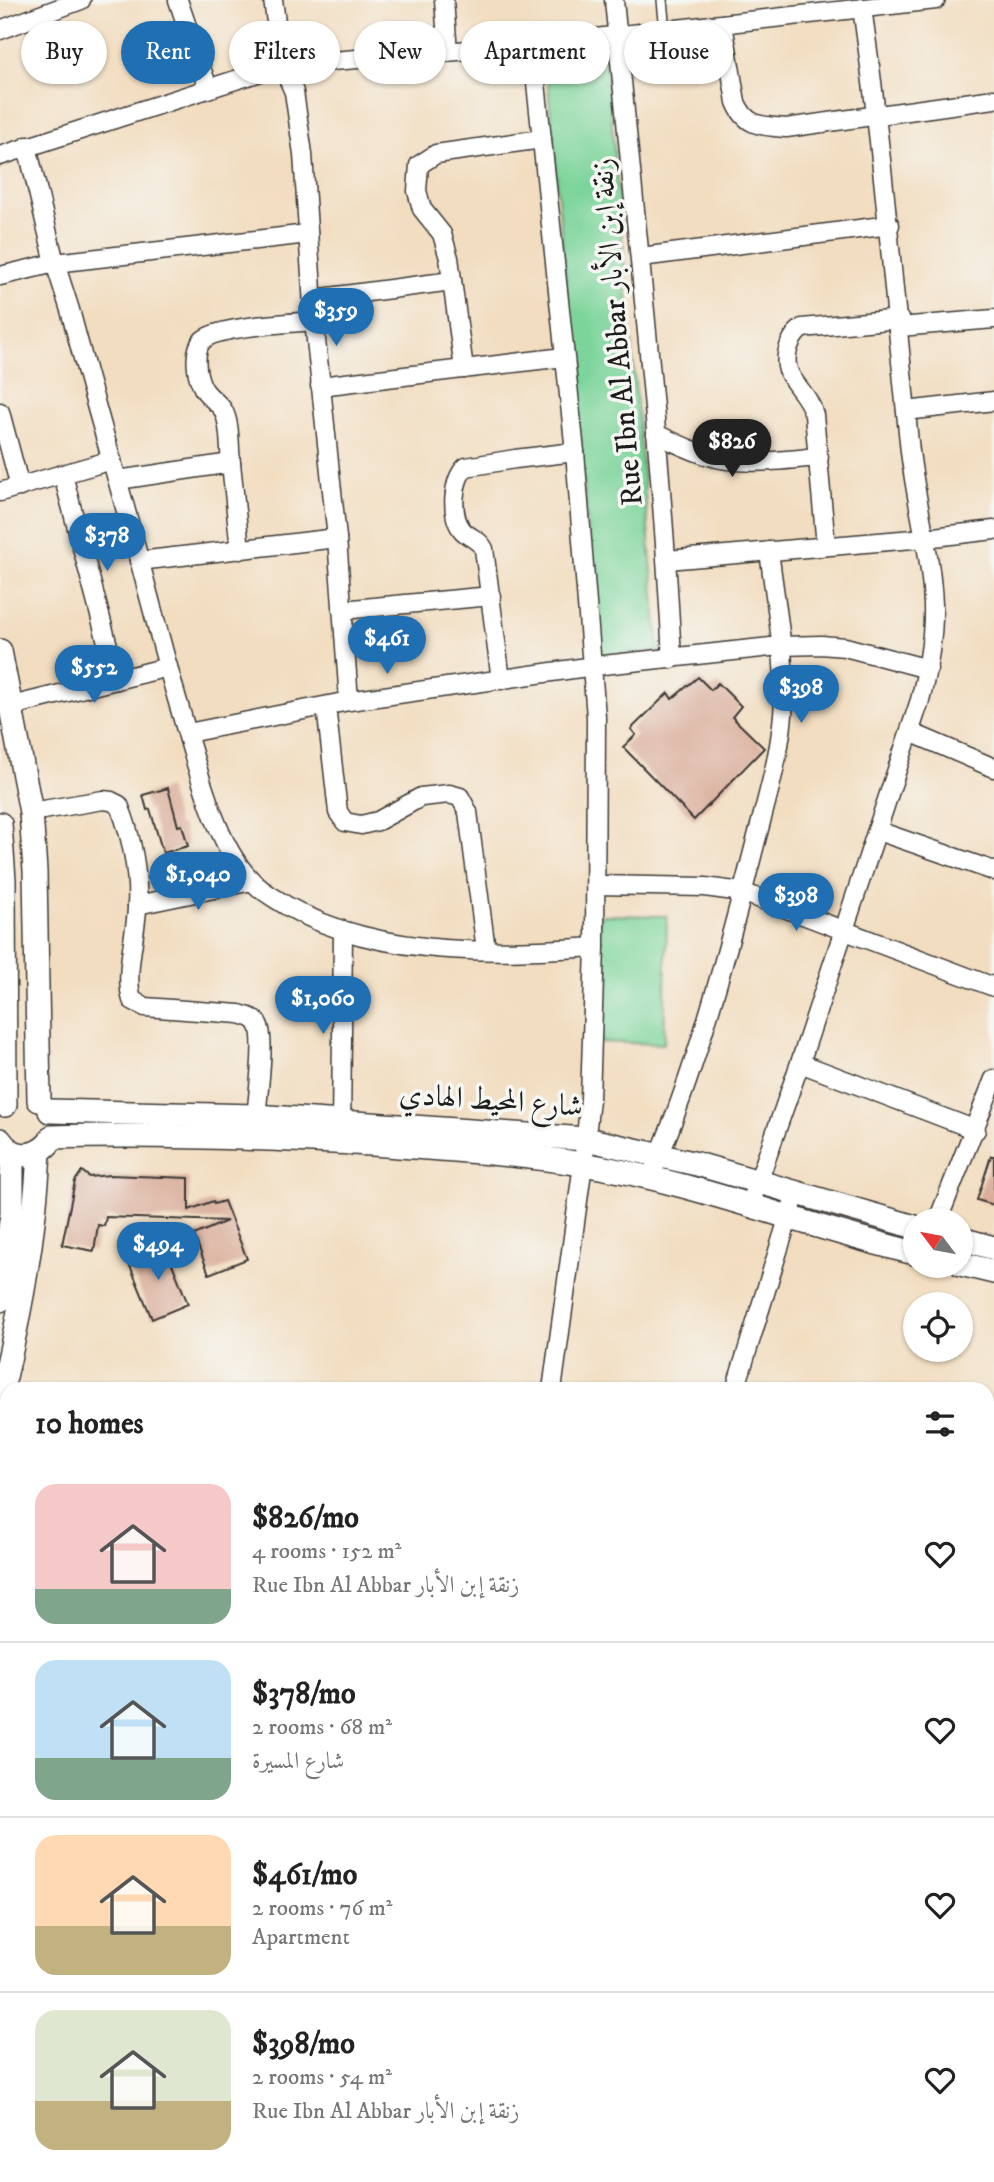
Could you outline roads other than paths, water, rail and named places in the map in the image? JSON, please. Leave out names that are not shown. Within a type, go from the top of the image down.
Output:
[{"type":"street","points":[[0,30],[39,7],[81,0]]},
{"type":"street","points":[[178,0],[208,88]]},
{"type":"street","points":[[273,0],[276,21]]},
{"type":"street","points":[[444,0],[448,52]]},
{"type":"street","name":"Rue Ibn Al Abbar زنقة إبن الأبار","points":[[614,0],[656,434],[672,659]]},
{"type":"street","points":[[733,21],[785,8],[862,8],[936,0]]},
{"type":"street","points":[[750,1205],[878,831],[928,668],[933,607],[925,538],[911,470],[890,225],[862,8]]},
{"type":"street","points":[[610,37],[624,35]]},
{"type":"street","points":[[340,60],[460,51]]},
{"type":"street","points":[[0,156],[229,81]]},
{"type":"street","points":[[290,84],[297,111],[309,234],[314,321],[337,538],[349,701]]},
{"type":"street","points":[[536,84],[575,452],[596,716],[595,947],[586,1139],[553,1382]]},
{"type":"street","points":[[733,84],[741,113],[752,123],[786,128],[994,99]]},
{"type":"street","points":[[464,369],[449,258],[442,234],[422,209],[417,191],[419,165],[436,154],[542,139]]},
{"type":"street","points":[[27,146],[55,263],[118,480],[168,667],[219,829],[234,858],[252,881],[282,903],[343,931],[439,948],[522,952],[595,947]]},
{"type":"street","points":[[640,257],[890,225]]},
{"type":"street","points":[[0,276],[55,263],[309,234]]},
{"type":"street","points":[[314,299],[452,281]]},
{"type":"street","points":[[826,546],[819,457],[811,402],[787,368],[789,343],[794,334],[802,328],[994,320]]},
{"type":"street","points":[[240,550],[223,411],[202,387],[197,372],[197,353],[201,341],[211,334],[314,321]]},
{"type":"street","points":[[320,386],[564,357]]},
{"type":"street","points":[[906,411],[994,401]]},
{"type":"street","points":[[0,412],[20,487]]},
{"type":"street","points":[[656,434],[705,455],[723,459],[755,461],[819,457]]},
{"type":"street","points":[[501,680],[484,549],[481,543],[464,532],[460,526],[454,491],[459,473],[466,467],[481,464],[575,452]]},
{"type":"street","points":[[0,492],[112,460]]},
{"type":"street","points":[[118,480],[231,463]]},
{"type":"street","points":[[62,475],[117,680]]},
{"type":"street","points":[[667,560],[994,530]]},
{"type":"street","points":[[139,561],[337,538]]},
{"type":"street","points":[[650,1179],[677,1111],[710,1007],[766,804],[782,730],[784,697],[769,551]]},
{"type":"street","points":[[342,610],[491,596]]},
{"type":"street","points":[[188,733],[349,701],[594,666],[780,646],[821,645],[845,648],[928,668]]},
{"type":"street","points":[[0,651],[31,812],[36,871],[44,1105],[54,1124],[46,1144],[26,1278],[3,1382]]},
{"type":"street","points":[[12,706],[168,667]]},
{"type":"street","points":[[326,706],[338,812],[345,822],[361,825],[378,821],[421,797],[449,794],[460,797],[468,812],[486,950]]},
{"type":"street","points":[[910,732],[994,768]]},
{"type":"street","points":[[31,812],[103,800],[116,802],[123,814],[132,853],[137,905],[130,978],[132,1000],[145,1007],[239,1014],[251,1017],[258,1024],[261,1034],[255,1127]]},
{"type":"street","points":[[0,824],[4,880],[3,1108]]},
{"type":"street","points":[[878,831],[994,872]]},
{"type":"street","points":[[137,905],[252,881]]},
{"type":"street","points":[[596,885],[705,887],[742,892],[994,987]]},
{"type":"street","points":[[341,1132],[343,931]]},
{"type":"street","points":[[800,1063],[976,1130]]},
{"type":"street","points":[[943,1208],[994,1079]]},
{"type":"street","name":"شارع المحيط الهادي","points":[[3,1108],[21,1097],[44,1105],[255,1127],[586,1139],[660,1155],[903,1224]]},
{"type":"street","name":"شارع المحيط الهادي","points":[[6,1147],[26,1155],[46,1144],[255,1127]]},
{"type":"street","name":"شارع المحيط الهادي","points":[[341,1132],[583,1164],[750,1205],[903,1250]]},
{"type":"street","points":[[0,1300],[12,1214],[6,1147]]},
{"type":"street","points":[[737,1382],[796,1193]]},
{"type":"street","points":[[973,1242],[994,1248]]},
{"type":"street","points":[[973,1267],[994,1272]]},
{"type":"lane","points":[[662,0],[664,21]]}]
